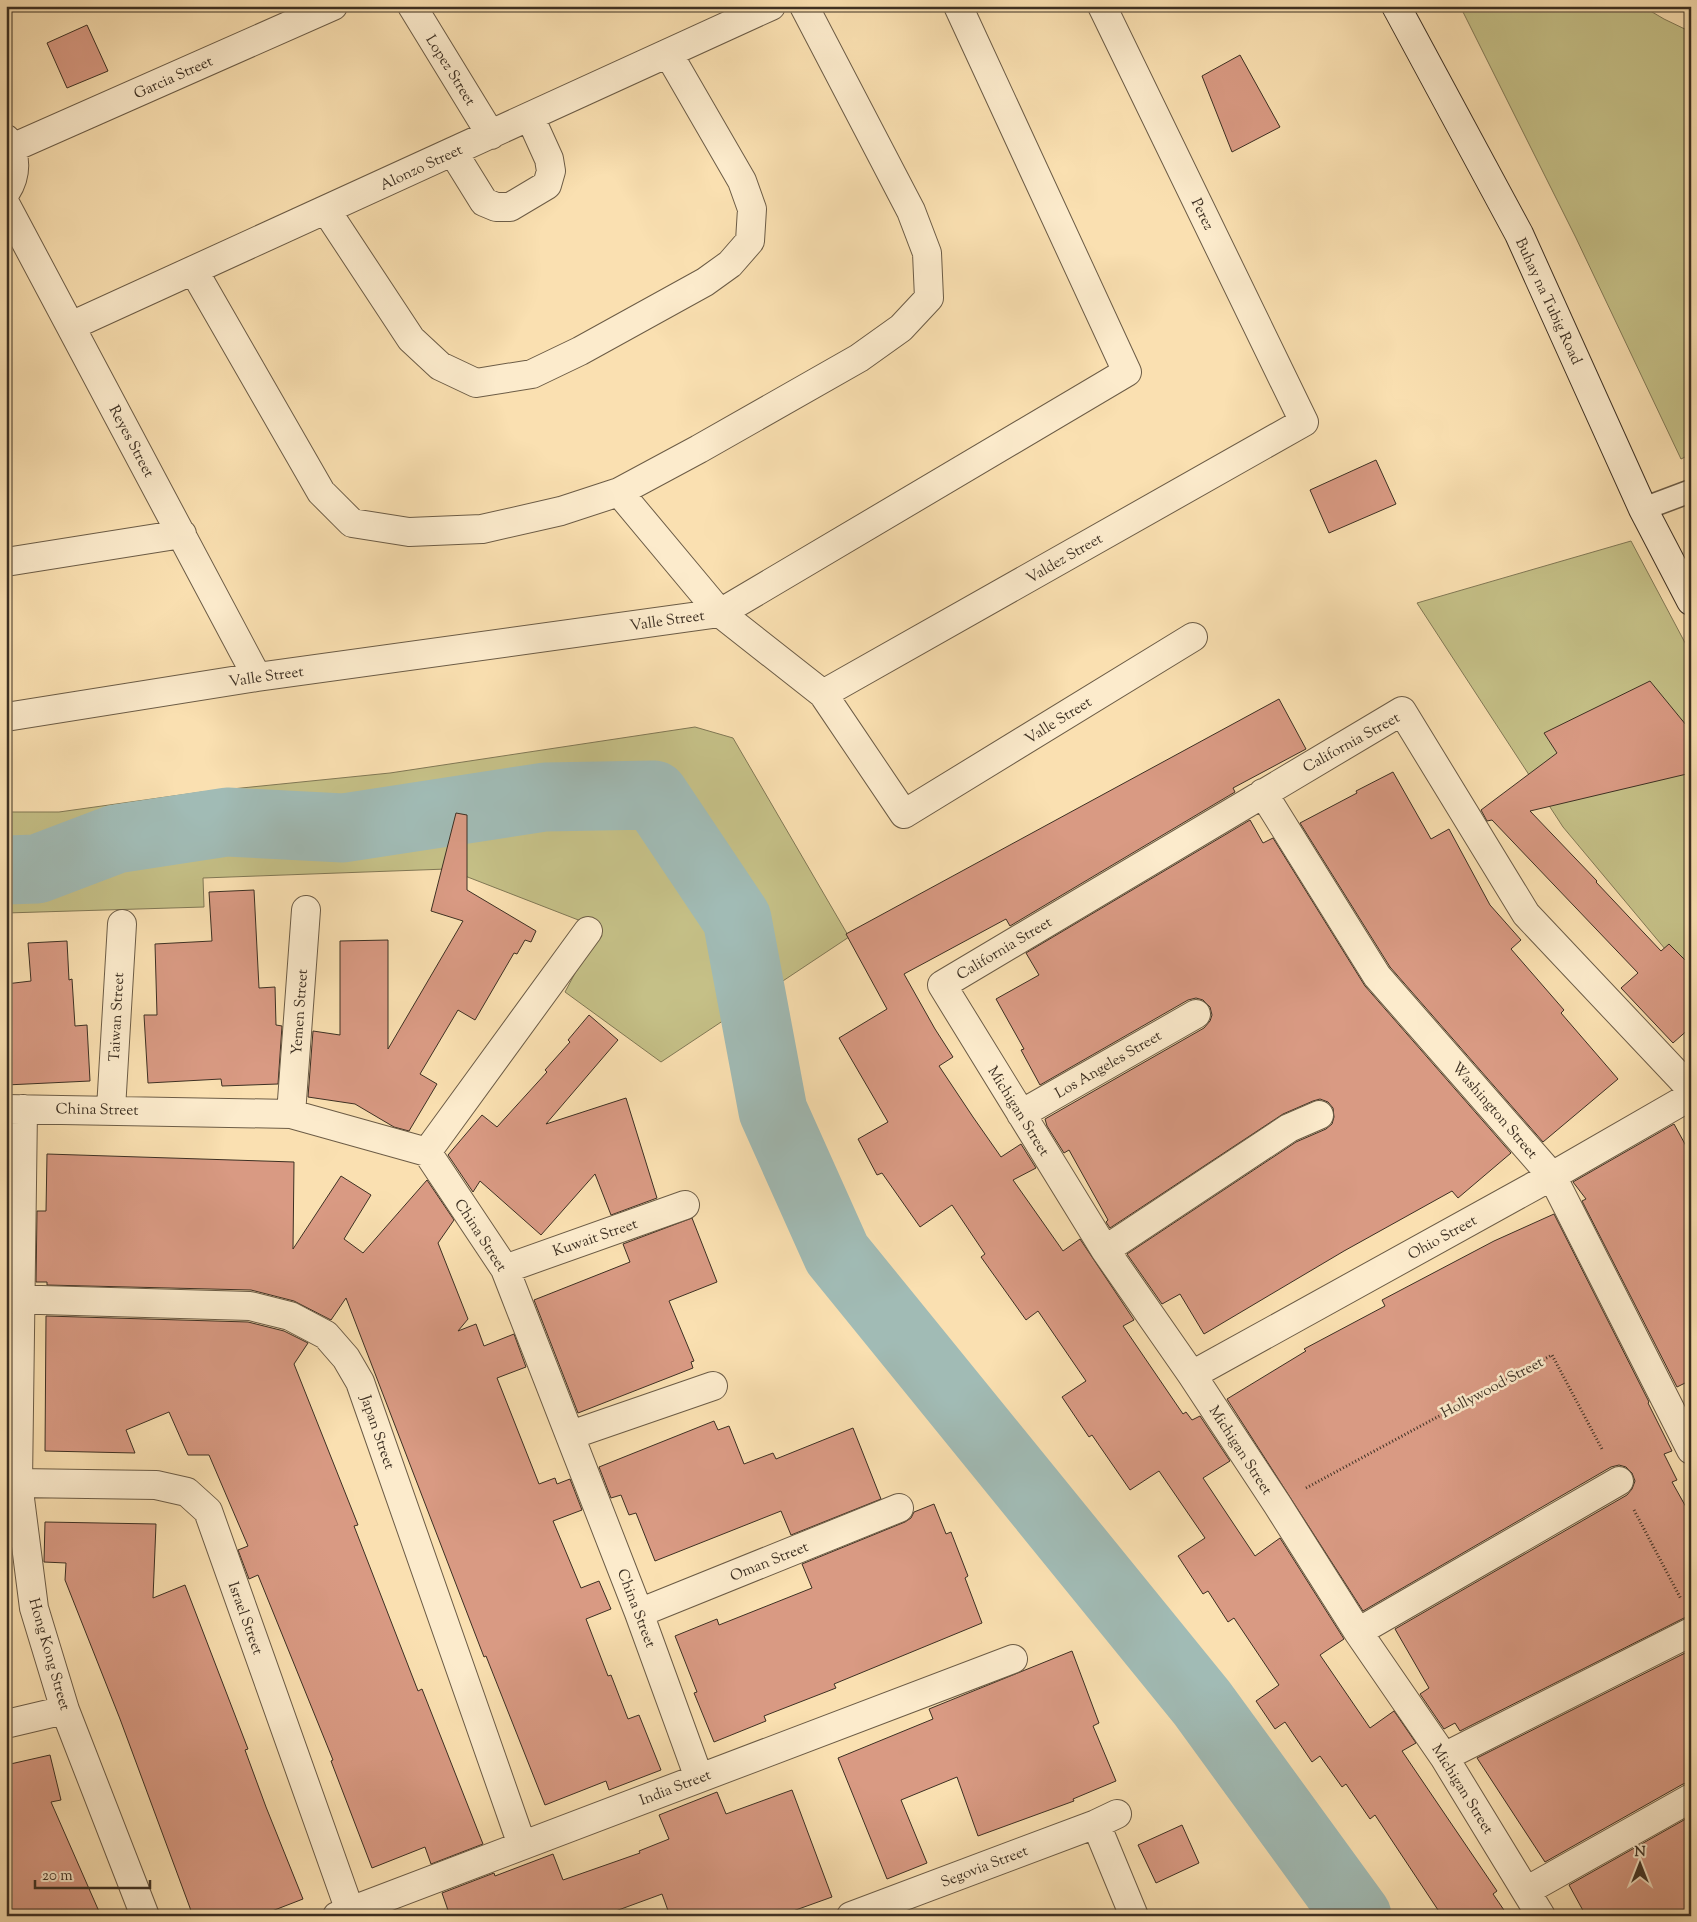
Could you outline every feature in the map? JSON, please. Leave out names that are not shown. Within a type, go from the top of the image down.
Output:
[{"type":"street","name":"Garcia Street","points":[[9,144],[333,6]]},
{"type":"street","name":"Lopez Street","points":[[412,6],[491,134]]},
{"type":"street","name":"Alonzo Street","points":[[71,326],[771,6]]},
{"type":"street","points":[[194,271],[321,492],[352,523],[409,532],[482,529],[561,511],[619,492],[859,358],[901,328],[929,298],[927,253],[910,211],[804,6]]},
{"type":"street","points":[[619,492],[720,613],[1128,372],[958,6]]},
{"type":"street","name":"Perez","points":[[1102,6],[1304,422]]},
{"type":"street","name":"Buhay na Tubig Road","points":[[1396,6],[1519,234],[1643,509],[1691,601]]},
{"type":"street","points":[[326,210],[411,339],[440,366],[476,383],[532,374],[580,351],[705,282],[730,264],[750,241],[752,209],[742,181],[668,53]]},
{"type":"street","points":[[453,152],[484,202],[496,207],[510,207],[547,185],[551,171],[549,160],[530,117]]},
{"type":"street","points":[[6,192],[14,174],[15,161],[9,144]]},
{"type":"street","name":"Reyes Street","points":[[6,205],[257,677]]},
{"type":"street","name":"Valdez Street","points":[[823,694],[1304,422]]},
{"type":"street","points":[[6,562],[182,534]]},
{"type":"street","name":"Valle Street","points":[[6,717],[257,677],[720,613],[823,694],[904,814],[1193,637]]},
{"type":"street","name":"California Street","points":[[942,984],[1402,711],[1526,914],[1691,1089]]},
{"type":"street","name":"Washington Street","points":[[1263,793],[1377,976],[1552,1176],[1691,1450]]},
{"type":"street","name":"Yemen Street","points":[[291,1114],[306,910]]},
{"type":"street","name":"Taiwan Street","points":[[111,1109],[122,924]]},
{"type":"street","points":[[427,1152],[588,932]]},
{"type":"street","name":"Michigan Street","points":[[942,984],[1105,1250],[1192,1375],[1358,1632],[1444,1757],[1540,1916]]},
{"type":"street","name":"Los Angeles Street","points":[[1021,1114],[1196,1014]]},
{"type":"street","name":"Ohio Street","points":[[1192,1375],[1552,1176],[1691,1096]]},
{"type":"street","name":"China Street","points":[[15,1109],[111,1109],[291,1114],[427,1152],[505,1268],[639,1613],[699,1778]]},
{"type":"street","name":"Hong Kong Street","points":[[15,1109],[14,1299],[18,1483],[34,1608],[65,1710],[145,1916]]},
{"type":"street","points":[[1105,1250],[1276,1136],[1289,1128],[1320,1115]]},
{"type":"street","name":"Kuwait Street","points":[[505,1268],[686,1205]]},
{"type":"street","name":"Japan Street","points":[[14,1299],[250,1306],[290,1316],[326,1335],[346,1358],[360,1382],[522,1845]]},
{"type":"street","points":[[571,1436],[713,1386]]},
{"type":"street","points":[[1358,1632],[1619,1481]]},
{"type":"street","name":"Israel Street","points":[[18,1483],[156,1485],[187,1492],[208,1511],[343,1913]]},
{"type":"street","name":"Oman Street","points":[[639,1613],[899,1508]]},
{"type":"street","points":[[1444,1757],[1691,1632]]},
{"type":"street","name":"India Street","points":[[343,1913],[1013,1659]]},
{"type":"street","points":[[6,1724],[65,1710]]},
{"type":"street","points":[[1526,1892],[1691,1798]]},
{"type":"street","name":"Segovia Street","points":[[851,1916],[1107,1819],[1134,1916]]},
{"type":"lane","points":[[1643,509],[1691,492]]},
{"type":"path","name":"Hollywood Street","points":[[1277,1504],[1552,1355],[1682,1600]]},
{"type":"shaded area","points":[[1460,6],[1642,6],[1691,32],[1691,454],[1681,459],[1576,238]]},
{"type":"shaded area","points":[[1631,541],[1691,654],[1691,980],[1563,827],[1417,603]]},
{"type":"shaded area","points":[[695,727],[733,738],[849,937],[661,1062],[565,992],[599,928],[447,869],[203,878],[204,907],[6,913],[6,812],[59,812],[202,792],[390,773]]},
{"type":"building","points":[[87,25],[108,71],[67,88],[47,43]]},
{"type":"building","points":[[1240,55],[1280,127],[1232,152],[1202,76]]},
{"type":"building","points":[[1376,460],[1396,504],[1329,533],[1310,490]]},
{"type":"building","points":[[1650,681],[1691,731],[1691,773],[1530,811],[1661,951],[1669,944],[1691,966],[1691,1027],[1673,1043],[1621,988],[1638,973],[1492,820],[1487,821],[1481,810],[1557,753],[1544,733]]},
{"type":"building","points":[[1279,699],[1306,749],[1233,788],[1235,792],[1010,926],[1006,919],[904,974],[953,1057],[939,1066],[973,1117],[1001,1157],[1021,1144],[1036,1168],[1013,1180],[1063,1251],[1080,1239],[1134,1320],[1123,1326],[1183,1414],[1186,1412],[1192,1420],[1200,1416],[1230,1461],[1203,1478],[1255,1556],[1280,1538],[1344,1639],[1320,1655],[1370,1728],[1394,1711],[1416,1743],[1402,1751],[1497,1891],[1493,1894],[1508,1916],[1442,1916],[1375,1815],[1370,1819],[1346,1784],[1342,1787],[1320,1756],[1312,1762],[1285,1722],[1275,1729],[1256,1701],[1279,1685],[1234,1618],[1228,1622],[1208,1591],[1203,1594],[1178,1556],[1205,1538],[1159,1471],[1130,1490],[1092,1435],[1089,1437],[1062,1397],[1086,1381],[1038,1311],[1026,1320],[981,1257],[985,1254],[952,1205],[920,1227],[882,1173],[877,1175],[858,1139],[888,1122],[839,1038],[887,1009],[846,934]]},
{"type":"building","points":[[1393,772],[1431,839],[1449,829],[1490,905],[1521,940],[1511,949],[1564,1010],[1561,1013],[1618,1079],[1543,1142],[1390,967],[1300,823]]},
{"type":"building","points":[[456,813],[467,815],[467,890],[536,931],[531,942],[525,940],[517,954],[514,953],[475,1020],[458,1010],[420,1074],[437,1084],[409,1131],[394,1127],[355,1104],[308,1097],[313,1031],[340,1035],[340,941],[388,940],[388,1049],[463,921],[431,911]]},
{"type":"building","points":[[1250,820],[1263,843],[1273,838],[1365,986],[1511,1153],[1458,1198],[1452,1191],[1344,1251],[1204,1334],[1180,1294],[1162,1304],[1127,1254],[1296,1142],[1326,1129],[1332,1124],[1334,1117],[1333,1108],[1328,1102],[1320,1099],[1283,1114],[1110,1228],[1106,1222],[1108,1220],[1069,1150],[1064,1153],[1047,1126],[1045,1119],[1204,1028],[1212,1015],[1210,1007],[1203,1000],[1196,998],[1188,1000],[1040,1085],[1021,1050],[1024,1049],[996,999],[1039,975],[1026,953]]},
{"type":"building","points":[[254,890],[259,988],[275,987],[276,1025],[282,1026],[278,1084],[222,1086],[221,1079],[148,1083],[144,1015],[157,1015],[155,944],[212,941],[209,892]]},
{"type":"building","points":[[67,941],[69,980],[72,979],[75,1026],[87,1025],[90,1081],[6,1085],[6,984],[31,981],[28,943]]},
{"type":"building","points":[[589,1015],[618,1040],[546,1124],[626,1098],[657,1198],[611,1215],[595,1174],[541,1235],[480,1181],[473,1192],[448,1155],[482,1115],[497,1127],[547,1072],[545,1070],[570,1042],[568,1040]]},
{"type":"building","points":[[1674,1124],[1691,1155],[1691,1380],[1677,1387],[1582,1201],[1586,1199],[1573,1182]]},
{"type":"building","points":[[47,1154],[294,1162],[293,1249],[341,1176],[371,1195],[344,1239],[363,1253],[427,1180],[454,1220],[438,1243],[468,1319],[458,1331],[476,1324],[484,1346],[514,1334],[526,1367],[497,1378],[539,1484],[555,1478],[557,1484],[570,1479],[582,1510],[553,1521],[581,1588],[599,1581],[611,1609],[586,1619],[608,1676],[611,1675],[628,1719],[639,1715],[661,1770],[609,1790],[606,1781],[545,1805],[486,1656],[484,1657],[346,1298],[331,1320],[294,1301],[251,1290],[47,1285],[47,1282],[36,1282],[37,1211],[46,1211]]},
{"type":"building","points":[[1554,1214],[1672,1451],[1664,1454],[1677,1480],[1672,1482],[1691,1516],[1691,1617],[1684,1618],[1460,1731],[1455,1723],[1444,1729],[1420,1694],[1429,1688],[1395,1629],[1627,1495],[1635,1481],[1632,1473],[1626,1467],[1619,1465],[1611,1467],[1363,1611],[1227,1399],[1306,1351],[1304,1349],[1385,1306],[1382,1300],[1494,1241]]},
{"type":"building","points":[[692,1218],[717,1282],[669,1301],[694,1361],[691,1362],[693,1368],[578,1413],[534,1300],[630,1262],[623,1244]]},
{"type":"building","points":[[46,1316],[248,1322],[284,1331],[308,1343],[294,1364],[358,1525],[354,1526],[418,1691],[422,1689],[483,1844],[431,1864],[425,1847],[372,1868],[331,1761],[333,1760],[258,1575],[249,1579],[238,1550],[248,1546],[209,1455],[188,1455],[169,1412],[126,1430],[135,1453],[45,1451]]},
{"type":"building","points":[[714,1421],[718,1430],[729,1426],[744,1464],[773,1453],[776,1459],[853,1428],[881,1499],[791,1535],[781,1511],[655,1561],[636,1513],[629,1515],[621,1495],[611,1498],[599,1467]]},
{"type":"building","points":[[934,1504],[946,1534],[951,1532],[968,1576],[965,1578],[982,1623],[834,1684],[836,1688],[764,1716],[766,1721],[714,1742],[694,1693],[697,1692],[675,1636],[717,1619],[719,1625],[812,1588],[802,1564],[905,1522],[911,1518],[914,1512]]},
{"type":"building","points":[[45,1522],[156,1524],[153,1598],[185,1585],[248,1749],[245,1750],[266,1807],[303,1899],[259,1916],[193,1916],[120,1719],[65,1580],[66,1563],[44,1562]]},
{"type":"building","points":[[1691,1650],[1691,1782],[1683,1784],[1545,1862],[1477,1758]]},
{"type":"building","points":[[1072,1651],[1099,1723],[1093,1726],[1116,1781],[1073,1799],[1074,1801],[978,1836],[957,1777],[901,1800],[927,1863],[887,1879],[838,1758],[933,1719],[929,1709]]},
{"type":"building","points":[[50,1755],[61,1800],[51,1802],[101,1916],[6,1916],[6,1765]]},
{"type":"building","points":[[792,1790],[832,1897],[779,1916],[670,1916],[662,1894],[602,1916],[450,1916],[442,1893],[494,1873],[495,1876],[553,1854],[563,1880],[640,1853],[639,1851],[669,1839],[659,1815],[717,1792],[726,1814]]},
{"type":"building","points":[[1691,1816],[1691,1916],[1586,1916],[1569,1885]]},
{"type":"building","points":[[1182,1825],[1199,1863],[1156,1883],[1138,1845]]},
{"type":"waterway","points":[[6,870],[37,869],[116,839],[227,822],[343,828],[545,797],[654,795],[737,919],[773,1111],[837,1254],[1202,1703],[1357,1916]]}]
